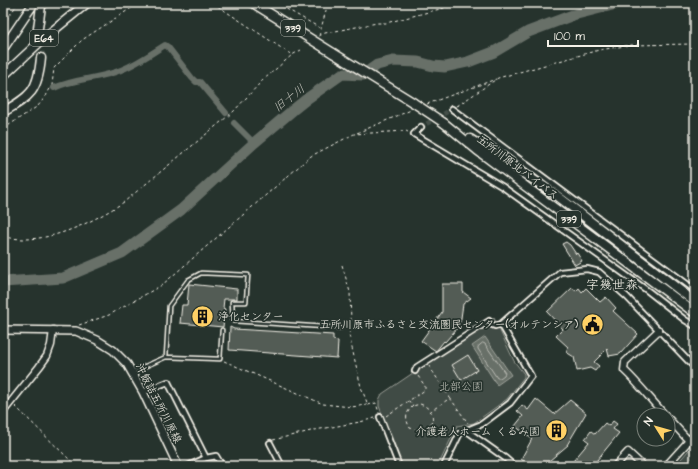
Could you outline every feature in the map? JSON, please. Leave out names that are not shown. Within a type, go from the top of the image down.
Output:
[{"type":"highway","points":[[3,49],[34,3]]},
{"type":"highway","points":[[38,28],[41,6],[44,3]]},
{"type":"highway","name":"E64","points":[[3,76],[44,38],[88,3]]},
{"type":"highway","name":"五所川原北バイパス","points":[[253,3],[414,102],[444,123],[551,191],[695,302]]},
{"type":"highway","points":[[3,112],[21,102],[32,92],[37,83],[41,58]]},
{"type":"highway","name":"五所川原北バイパス","points":[[444,123],[477,150],[695,313]]},
{"type":"main road","name":"沖飯詰五所川原線","points":[[3,330],[76,331],[97,340],[113,350],[127,364],[132,372],[178,466]]},
{"type":"street","points":[[452,109],[695,290]]},
{"type":"street","points":[[421,127],[414,134],[503,187],[695,326]]},
{"type":"street","points":[[415,371],[417,367],[488,320],[490,324],[495,326],[500,324],[560,272],[587,269],[600,272],[627,297],[695,368]]},
{"type":"street","points":[[444,466],[460,433],[482,424],[510,403],[531,376],[500,324]]},
{"type":"street","points":[[3,412],[47,356],[51,345],[53,330]]},
{"type":"street","points":[[657,407],[643,389],[624,370],[624,366],[625,362],[659,330]]},
{"type":"street","points":[[143,392],[168,382],[206,458]]},
{"type":"street","points":[[380,418],[399,466]]},
{"type":"street","points":[[676,427],[689,441]]},
{"type":"street","points":[[466,431],[514,466]]},
{"type":"street","points":[[666,466],[695,434]]},
{"type":"street","points":[[270,443],[282,466]]},
{"type":"street","points":[[615,466],[628,452],[643,466]]},
{"type":"street","points":[[188,466],[206,458],[216,456],[222,466]]},
{"type":"lane","points":[[166,357],[169,306],[188,280],[201,273],[248,275],[246,302],[232,302],[233,321],[340,328]]},
{"type":"lane","points":[[132,372],[166,357],[220,360],[222,330]]},
{"type":"path","points":[[3,25],[18,3]]},
{"type":"path","points":[[3,129],[38,106],[52,85],[54,68],[82,40],[139,3]]},
{"type":"path","points":[[212,3],[292,55]]},
{"type":"path","points":[[276,3],[320,28]]},
{"type":"path","points":[[328,3],[318,37],[325,33],[377,23],[386,23],[463,3]]},
{"type":"path","points":[[452,109],[498,78],[599,50],[631,45],[695,44]]},
{"type":"path","points":[[3,236],[25,239],[55,235],[104,214],[124,202],[233,112],[262,81],[292,55],[301,50]]},
{"type":"path","points":[[76,331],[79,325],[109,315],[162,285],[311,156],[354,134],[406,131],[414,134]]},
{"type":"path","points":[[342,265],[350,292],[349,335],[361,387],[368,405]]},
{"type":"path","points":[[220,360],[323,404],[351,407],[376,403],[380,418]]},
{"type":"path","points":[[426,361],[472,428]]},
{"type":"path","points":[[270,443],[275,439],[380,418],[426,388],[415,371]]},
{"type":"path","points":[[430,411],[450,398]]},
{"type":"path","points":[[409,400],[413,406]]},
{"type":"path","points":[[11,403],[76,466]]},
{"type":"path","points":[[420,404],[430,411],[432,415],[431,424],[424,430],[417,431],[410,428],[406,418],[408,410],[413,406],[420,404]]},
{"type":"green space","name":"北部公園","points":[[494,318],[514,361],[524,374],[524,377],[507,399],[474,423],[457,426],[438,466],[402,466],[379,406],[379,400],[382,394]]},
{"type":"green space","points":[[695,443],[695,466],[675,466]]},
{"type":"water","points":[[485,337],[511,375],[497,385],[472,346]]},
{"type":"building","points":[[566,242],[576,254],[577,253],[582,261],[575,265],[562,244]]},
{"type":"building","points":[[189,284],[237,289],[237,299],[224,299],[223,308],[225,309],[223,327],[180,323],[182,305],[187,305]]},
{"type":"building","points":[[442,284],[463,284],[463,292],[471,298],[463,304],[459,326],[436,351],[421,341],[442,312]]},
{"type":"building","name":"五所川原市ふるさと交流圏民センター(オルテンシア)","points":[[572,288],[576,291],[579,288],[582,292],[586,288],[600,302],[606,297],[616,308],[613,311],[638,334],[620,354],[609,356],[607,349],[594,362],[599,366],[595,371],[590,368],[577,371],[574,357],[566,352],[568,347],[556,336],[563,329],[547,312]]},
{"type":"building","points":[[230,327],[234,329],[333,335],[333,340],[338,341],[337,358],[229,350]]},
{"type":"building","points":[[468,355],[477,370],[461,380],[452,365]]},
{"type":"building","name":"介護老人ホーム くるみ園","points":[[536,399],[554,414],[570,400],[586,413],[568,445],[543,466],[530,466],[521,459],[532,439],[515,426],[523,416],[517,411],[522,405],[528,410]]},
{"type":"building","points":[[613,421],[617,424],[613,429],[619,433],[597,460],[594,466],[569,466],[589,442],[585,439],[591,431],[595,434],[605,423],[609,426]]},
{"type":"waterway","name":"旧十川","points":[[3,282],[63,278],[122,253],[181,210],[254,143],[293,110],[342,74],[363,75],[377,65],[393,61],[418,62],[433,66],[445,67],[468,62],[494,52],[528,32],[573,15],[620,3]]},
{"type":"waterway","points":[[54,88],[70,82],[105,75],[127,68],[165,45],[192,78],[196,82],[200,82],[226,113]]},
{"type":"waterway","points":[[234,123],[254,143]]},
{"type":"tunnel","points":[[38,28],[41,58]]},
{"type":"tunnel","points":[[421,127],[452,109]]},
{"type":"place","name":"浄化センター","points":[[203,316]]},
{"type":"place","name":"五所川原市ふるさと交流圏民センター(オルテンシア)","points":[[593,324]]},
{"type":"place","name":"介護老人ホーム くるみ園","points":[[556,431]]},
{"type":"district","name":"字幾世森","points":[[612,284]]}]
